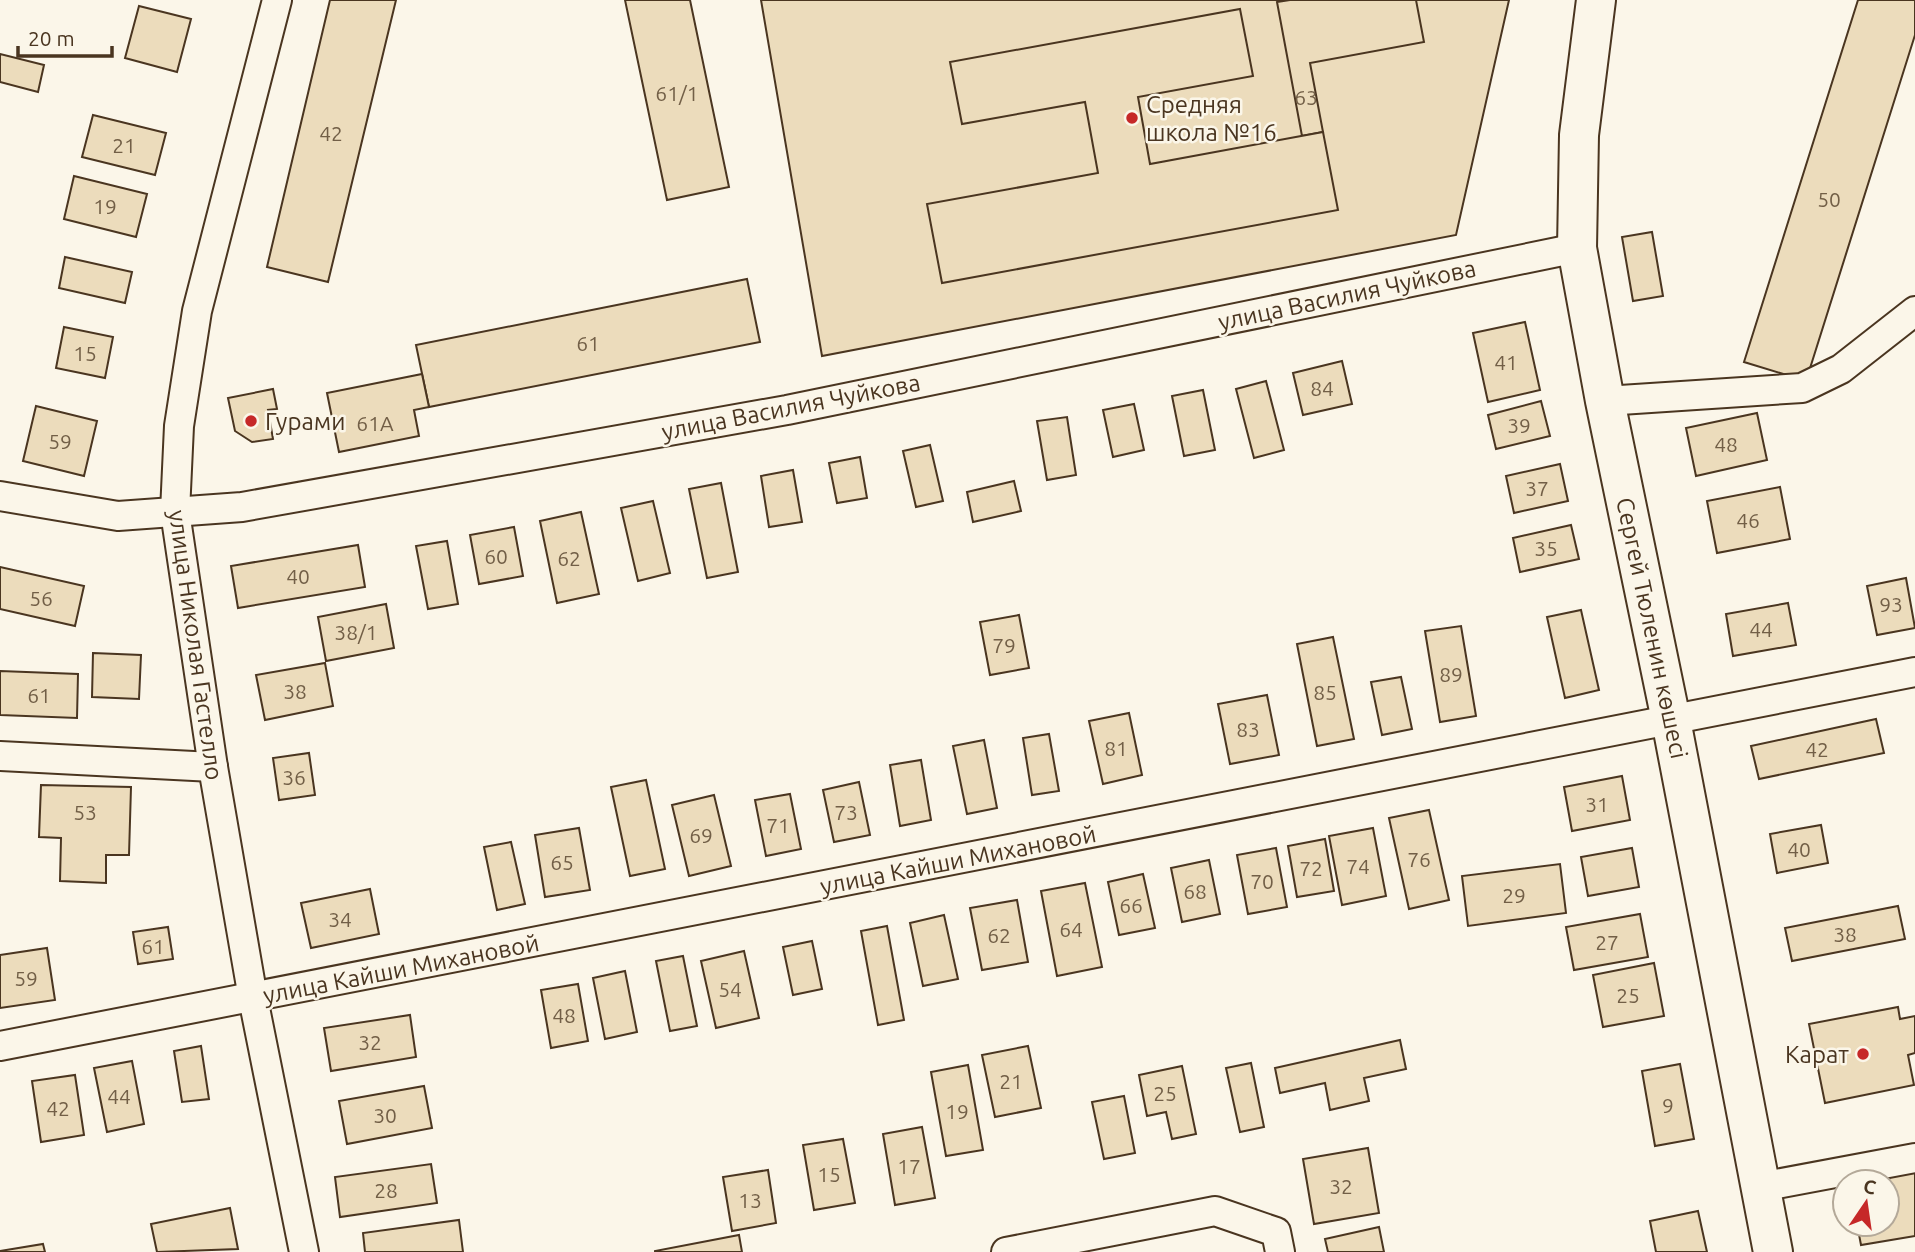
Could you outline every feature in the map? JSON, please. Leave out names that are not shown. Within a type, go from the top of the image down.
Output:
[{"type":"main road","name":"Сергей Тюленин көшесі","points":[[1596,0],[1579,135],[1577,248],[1773,1252]]},
{"type":"street","name":"улица Николая Гастелло","points":[[277,0],[197,311],[179,426],[175,512],[213,767],[253,998],[304,1252]]},
{"type":"street","name":"улица Василия Чуйкова","points":[[0,496],[118,516],[242,507],[787,410],[1577,248]]},
{"type":"street","points":[[1605,401],[1802,388],[1841,369],[1915,311]]},
{"type":"street","name":"улица Кайши Михановой","points":[[0,1046],[1915,672]]},
{"type":"street","points":[[0,756],[213,767]]},
{"type":"street","points":[[1760,1187],[1915,1158]]},
{"type":"street","points":[[1006,1252],[1214,1211],[1276,1232],[1280,1252]]},
{"type":"building","points":[[330,0],[396,0],[328,282],[267,267]]},
{"type":"building","points":[[625,0],[690,0],[729,187],[667,200]]},
{"type":"building","name":"Средняя школа №16","points":[[761,0],[1509,0],[1456,235],[822,356]]},
{"type":"building","points":[[1416,0],[1424,42],[1310,63],[1323,132],[1302,136],[1277,2]]},
{"type":"building","points":[[1858,0],[1915,0],[1915,35],[1806,381],[1744,362]]},
{"type":"building","points":[[139,6],[191,19],[177,72],[125,58]]},
{"type":"building","points":[[1240,9],[1253,76],[1138,97],[1150,164],[1323,132],[1338,210],[942,283],[927,204],[1098,173],[1085,102],[962,124],[950,62]]},
{"type":"building","points":[[0,54],[44,65],[38,92],[0,82]]},
{"type":"building","points":[[93,115],[166,133],[155,175],[82,157]]},
{"type":"building","points":[[74,176],[147,194],[136,237],[64,219]]},
{"type":"building","points":[[1652,232],[1663,296],[1633,301],[1622,237]]},
{"type":"building","points":[[65,257],[132,272],[125,303],[59,288]]},
{"type":"building","points":[[747,279],[760,342],[429,407],[416,345]]},
{"type":"building","points":[[1525,322],[1540,390],[1488,402],[1473,333]]},
{"type":"building","points":[[64,327],[113,337],[105,378],[56,368]]},
{"type":"building","points":[[1342,361],[1352,404],[1303,415],[1293,373]]},
{"type":"building","points":[[422,374],[429,407],[414,410],[419,436],[339,452],[327,393]]},
{"type":"building","points":[[1266,381],[1284,450],[1254,458],[1236,389]]},
{"type":"building","name":"Гурами","points":[[273,389],[277,409],[268,410],[273,439],[252,442],[235,431],[228,398]]},
{"type":"building","points":[[1203,390],[1215,450],[1184,456],[1172,396]]},
{"type":"building","points":[[1541,401],[1550,436],[1496,449],[1488,415]]},
{"type":"building","points":[[1134,404],[1144,450],[1113,457],[1103,410]]},
{"type":"building","points":[[36,406],[97,421],[84,476],[23,461]]},
{"type":"building","points":[[1757,413],[1767,460],[1696,476],[1686,428]]},
{"type":"building","points":[[1067,417],[1076,475],[1047,480],[1037,421]]},
{"type":"building","points":[[930,445],[943,501],[916,507],[903,451]]},
{"type":"building","points":[[860,457],[867,498],[837,503],[829,463]]},
{"type":"building","points":[[1560,464],[1568,501],[1514,513],[1506,476]]},
{"type":"building","points":[[793,470],[802,522],[769,527],[761,476]]},
{"type":"building","points":[[1014,481],[1021,511],[973,522],[967,492]]},
{"type":"building","points":[[721,483],[738,572],[707,578],[689,489]]},
{"type":"building","points":[[1780,487],[1790,539],[1717,553],[1707,501]]},
{"type":"building","points":[[653,501],[670,573],[638,581],[621,508]]},
{"type":"building","points":[[581,512],[599,594],[557,603],[540,521]]},
{"type":"building","points":[[1571,525],[1579,559],[1520,572],[1513,538]]},
{"type":"building","points":[[514,527],[523,576],[479,584],[470,535]]},
{"type":"building","points":[[447,541],[458,604],[428,609],[416,546]]},
{"type":"building","points":[[358,545],[365,587],[238,608],[231,566]]},
{"type":"building","points":[[0,567],[84,586],[75,626],[0,609]]},
{"type":"building","points":[[1906,578],[1915,628],[1877,635],[1867,586]]},
{"type":"building","points":[[1788,603],[1796,645],[1733,656],[1726,614]]},
{"type":"building","points":[[386,604],[394,648],[326,661],[318,617]]},
{"type":"building","points":[[1581,610],[1599,690],[1565,698],[1547,617]]},
{"type":"building","points":[[1019,615],[1029,668],[990,675],[980,622]]},
{"type":"building","points":[[1461,626],[1476,716],[1440,722],[1425,631]]},
{"type":"building","points":[[1333,637],[1354,739],[1317,746],[1297,644]]},
{"type":"building","points":[[93,653],[141,655],[139,699],[92,697]]},
{"type":"building","points":[[325,663],[333,706],[265,720],[256,675]]},
{"type":"building","points":[[0,671],[78,674],[77,718],[0,715]]},
{"type":"building","points":[[1401,677],[1412,729],[1382,735],[1371,682]]},
{"type":"building","points":[[1267,695],[1279,755],[1230,764],[1218,704]]},
{"type":"building","points":[[1129,713],[1142,775],[1103,784],[1089,721]]},
{"type":"building","points":[[1876,719],[1884,753],[1759,779],[1751,746]]},
{"type":"building","points":[[1049,734],[1059,791],[1032,795],[1023,738]]},
{"type":"building","points":[[984,740],[997,808],[967,814],[953,746]]},
{"type":"building","points":[[309,753],[315,795],[279,800],[273,758]]},
{"type":"building","points":[[921,760],[931,820],[900,826],[890,765]]},
{"type":"building","points":[[1622,776],[1630,820],[1572,831],[1564,787]]},
{"type":"building","points":[[646,780],[665,869],[630,876],[611,787]]},
{"type":"building","points":[[859,782],[870,835],[834,842],[823,790]]},
{"type":"building","points":[[41,785],[131,787],[129,855],[106,855],[106,883],[60,881],[61,838],[39,837]]},
{"type":"building","points":[[790,794],[801,849],[766,856],[755,800]]},
{"type":"building","points":[[714,795],[731,866],[689,876],[672,805]]},
{"type":"building","points":[[1429,810],[1449,900],[1409,909],[1389,818]]},
{"type":"building","points":[[1821,825],[1828,863],[1777,873],[1770,834]]},
{"type":"building","points":[[579,828],[590,890],[545,897],[535,835]]},
{"type":"building","points":[[1373,828],[1386,896],[1342,905],[1329,836]]},
{"type":"building","points":[[1325,839],[1334,891],[1297,897],[1288,846]]},
{"type":"building","points":[[511,842],[525,904],[497,910],[484,847]]},
{"type":"building","points":[[1276,848],[1287,907],[1248,914],[1237,855]]},
{"type":"building","points":[[1632,848],[1639,887],[1588,896],[1581,857]]},
{"type":"building","points":[[1209,860],[1220,914],[1182,922],[1171,868]]},
{"type":"building","points":[[1560,864],[1566,913],[1468,926],[1462,876]]},
{"type":"building","points":[[1143,874],[1155,928],[1119,935],[1108,882]]},
{"type":"building","points":[[1085,883],[1102,967],[1057,976],[1041,891]]},
{"type":"building","points":[[370,889],[379,934],[311,948],[301,903]]},
{"type":"building","points":[[1017,900],[1028,962],[982,970],[970,908]]},
{"type":"building","points":[[1898,906],[1905,939],[1792,961],[1785,928]]},
{"type":"building","points":[[1640,914],[1648,957],[1574,970],[1566,927]]},
{"type":"building","points":[[944,915],[958,979],[923,986],[910,923]]},
{"type":"building","points":[[887,926],[904,1020],[878,1025],[861,931]]},
{"type":"building","points":[[168,927],[173,959],[138,964],[133,932]]},
{"type":"building","points":[[812,941],[822,989],[793,995],[783,947]]},
{"type":"building","points":[[47,948],[55,1000],[0,1008],[0,955]]},
{"type":"building","points":[[744,951],[759,1018],[716,1028],[701,961]]},
{"type":"building","points":[[683,956],[697,1026],[670,1031],[656,961]]},
{"type":"building","points":[[1654,963],[1664,1016],[1603,1027],[1593,975]]},
{"type":"building","points":[[625,971],[637,1032],[605,1039],[593,978]]},
{"type":"building","points":[[578,984],[588,1041],[551,1048],[541,990]]},
{"type":"building","name":"Карат","points":[[1898,1007],[1900,1019],[1915,1016],[1915,1053],[1908,1055],[1914,1085],[1825,1103],[1809,1024]]},
{"type":"building","points":[[410,1015],[416,1057],[331,1071],[324,1028]]},
{"type":"building","points":[[1400,1040],[1406,1069],[1364,1078],[1369,1101],[1330,1110],[1325,1083],[1280,1093],[1275,1068]]},
{"type":"building","points":[[201,1046],[209,1099],[182,1102],[174,1051]]},
{"type":"building","points":[[1028,1046],[1041,1108],[995,1117],[982,1055]]},
{"type":"building","points":[[132,1061],[144,1124],[107,1132],[94,1068]]},
{"type":"building","points":[[1251,1063],[1264,1127],[1240,1132],[1226,1068]]},
{"type":"building","points":[[1680,1064],[1694,1139],[1655,1146],[1642,1071]]},
{"type":"building","points":[[968,1065],[983,1150],[946,1156],[931,1072]]},
{"type":"building","points":[[1182,1066],[1196,1134],[1172,1139],[1166,1112],[1147,1116],[1139,1075]]},
{"type":"building","points":[[75,1075],[84,1135],[41,1142],[32,1081]]},
{"type":"building","points":[[424,1086],[432,1128],[347,1144],[339,1101]]},
{"type":"building","points":[[1124,1096],[1135,1153],[1104,1159],[1092,1102]]},
{"type":"building","points":[[922,1127],[935,1198],[895,1205],[883,1134]]},
{"type":"building","points":[[843,1139],[855,1203],[814,1210],[803,1145]]},
{"type":"building","points":[[1368,1148],[1379,1213],[1314,1224],[1303,1159]]},
{"type":"building","points":[[431,1164],[437,1203],[340,1217],[335,1177]]},
{"type":"building","points":[[1915,1168],[1915,1236],[1861,1245],[1860,1238],[1901,1238],[1901,1171]]},
{"type":"building","points":[[768,1170],[776,1223],[732,1231],[723,1177]]},
{"type":"building","points":[[230,1208],[238,1249],[157,1252],[151,1224]]},
{"type":"building","points":[[1698,1211],[1707,1252],[1656,1252],[1650,1221]]},
{"type":"building","points":[[459,1220],[463,1252],[365,1252],[363,1233]]},
{"type":"building","points":[[1379,1227],[1384,1252],[1328,1252],[1325,1239]]},
{"type":"building","points":[[739,1235],[742,1252],[655,1252],[655,1251]]},
{"type":"building","points":[[43,1244],[45,1252],[0,1252],[0,1251]]},
{"type":"place","name":"Средняя школа №16","points":[[1132,118]]},
{"type":"place","name":"Гурами","points":[[251,421]]},
{"type":"place","name":"Карат","points":[[1863,1054]]}]
